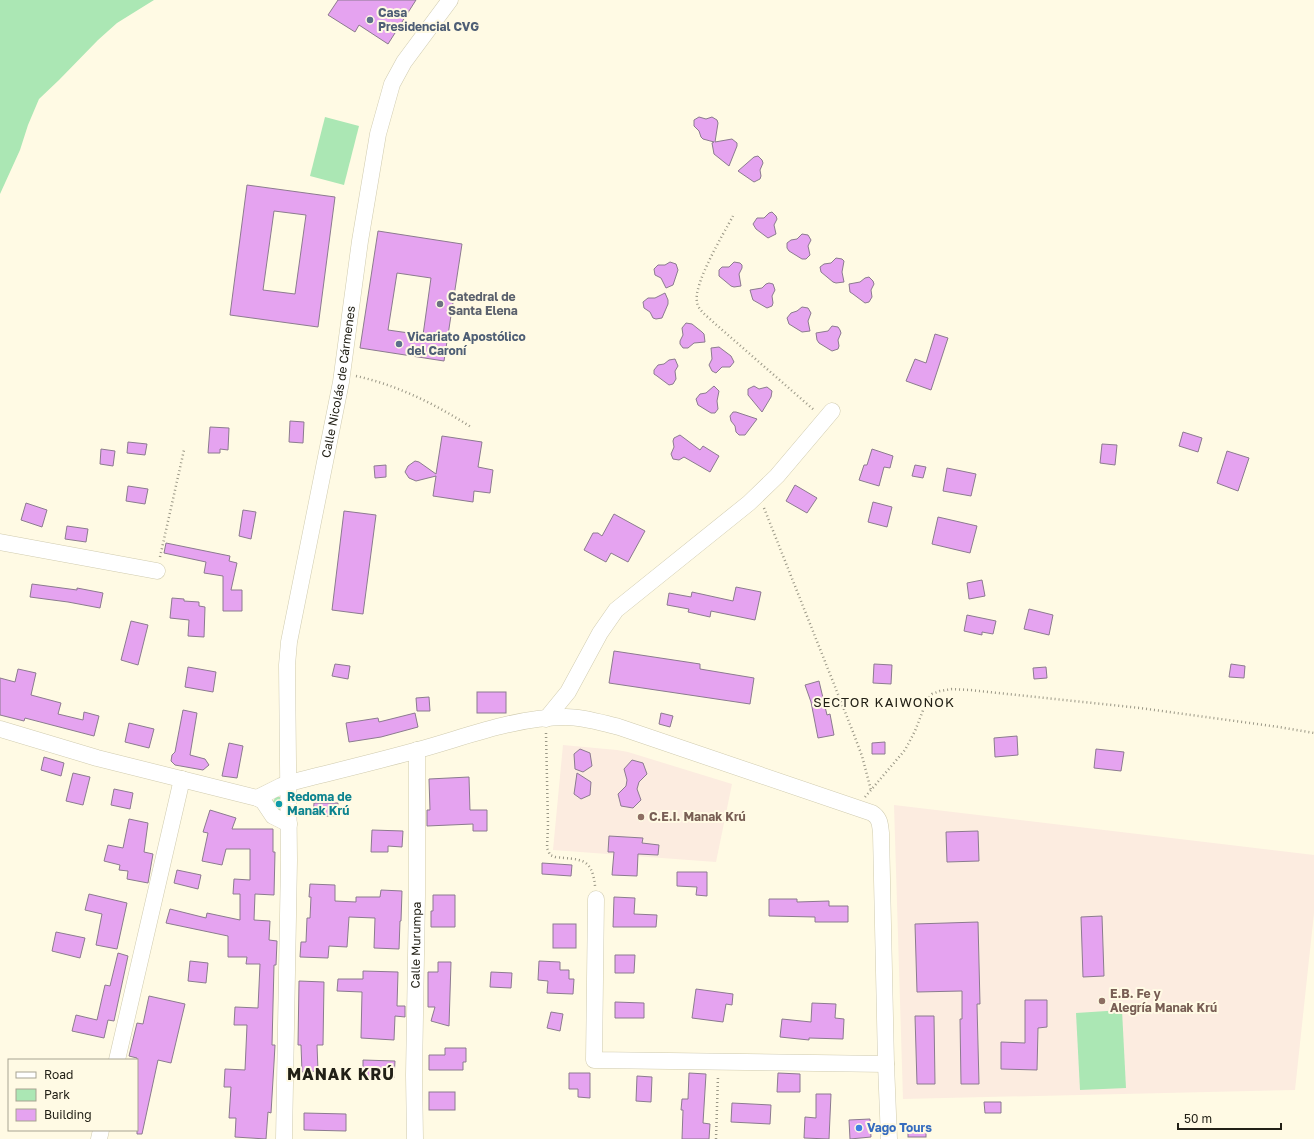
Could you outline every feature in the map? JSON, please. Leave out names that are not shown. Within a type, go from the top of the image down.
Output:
[{"type":"street","name":"Calle Nicolás de Cármenes","points":[[284,1139],[289,824],[287,665],[289,642],[342,372],[371,166],[384,110],[392,84],[404,62],[450,0]]},
{"type":"street","points":[[546,719],[568,692],[600,633],[616,610],[749,503],[777,476],[828,415]]},
{"type":"street","points":[[0,542],[157,571]]},
{"type":"street","points":[[257,798],[289,783],[417,750],[481,731],[516,723],[566,717],[620,727],[856,807],[877,816],[880,825],[889,1139]]},
{"type":"street","points":[[0,729],[97,758],[257,798],[263,801],[273,816],[289,824]]},
{"type":"street","name":"Calle Murumpa","points":[[415,1139],[414,1075],[418,896],[417,750]]},
{"type":"street","points":[[117,1059],[182,779]]},
{"type":"street","points":[[596,899],[594,1060],[886,1064]]},
{"type":"path","points":[[733,216],[699,283],[697,302],[700,309],[712,321],[828,415]]},
{"type":"path","points":[[342,372],[366,378],[404,391],[444,410],[471,427]]},
{"type":"path","points":[[157,571],[184,450]]},
{"type":"path","points":[[758,494],[853,732],[862,756],[871,790]]},
{"type":"path","points":[[856,807],[905,750],[915,731],[926,700],[932,694],[940,690],[970,690],[1140,708],[1314,733]]},
{"type":"path","points":[[546,719],[547,851],[554,857],[584,861],[588,864],[592,871],[596,899]]},
{"type":"path","points":[[716,1139],[718,1062]]},
{"type":"shaded area","name":"C.E.I. Manak Krú","points":[[563,745],[628,752],[732,784],[716,862],[553,850]]},
{"type":"shaded area","name":"E.B. Fe y Alegría Manak Krú","points":[[894,805],[1314,855],[1314,913],[1295,1090],[903,1099]]},
{"type":"green space","points":[[0,0],[154,0],[117,23],[39,99],[28,125],[20,150],[0,194]]},
{"type":"green space","points":[[325,117],[359,126],[344,185],[310,176]]},
{"type":"green space","name":"Redoma de Manak Krú","points":[[276,797],[284,798],[285,809],[278,812],[271,804]]},
{"type":"green space","points":[[1122,1010],[1126,1088],[1080,1090],[1076,1013]]},
{"type":"building","name":"Casa Presidencial CVG","points":[[338,0],[416,0],[388,44],[359,25],[355,32],[328,15]]},
{"type":"building","points":[[699,117],[706,119],[712,117],[717,120],[718,123],[715,142],[732,139],[737,143],[729,166],[714,154],[712,143],[714,142],[703,139],[699,131],[694,126],[694,120]]},
{"type":"building","points":[[758,156],[763,163],[760,170],[761,176],[760,179],[754,182],[738,171],[754,157]]},
{"type":"building","points":[[247,185],[335,197],[318,327],[230,315]],"holes":[[[274,211],[306,215],[295,294],[263,290]]]},
{"type":"building","points":[[772,212],[777,219],[774,225],[776,234],[768,238],[756,229],[753,224],[757,218],[764,218]]},
{"type":"building","name":"Catedral de Santa Elena","points":[[378,231],[462,244],[444,361],[360,348]],"holes":[[[397,273],[431,278],[423,335],[388,330]]]},
{"type":"building","points":[[802,234],[808,235],[811,240],[808,246],[810,255],[806,259],[802,259],[789,251],[787,248],[787,243],[791,240],[797,239]]},
{"type":"building","points":[[836,258],[844,261],[842,272],[844,282],[833,282],[821,272],[820,267],[824,264],[831,263]]},
{"type":"building","points":[[670,262],[676,264],[678,270],[673,285],[666,288],[661,278],[655,275],[654,269],[658,265],[665,265]]},
{"type":"building","points":[[734,262],[740,263],[742,268],[739,274],[741,286],[734,287],[719,276],[719,270],[722,267],[729,267]]},
{"type":"building","points":[[869,277],[874,284],[871,290],[872,297],[869,302],[865,303],[850,292],[849,284],[860,282]]},
{"type":"building","points":[[769,283],[773,284],[775,290],[772,296],[772,306],[767,308],[753,300],[750,290],[762,288]]},
{"type":"building","points":[[665,293],[668,304],[662,318],[653,318],[650,312],[644,308],[643,302],[648,298],[655,298]]},
{"type":"building","points":[[802,307],[808,308],[811,313],[808,321],[810,331],[802,332],[789,324],[787,318],[791,313]]},
{"type":"building","points":[[686,323],[692,324],[704,334],[705,342],[694,343],[688,348],[683,348],[680,341],[683,335],[682,328]]},
{"type":"building","points":[[832,326],[838,327],[841,333],[838,340],[838,349],[832,351],[819,343],[816,333],[828,331]]},
{"type":"building","points":[[935,334],[948,338],[931,390],[906,381],[915,359],[926,363]]},
{"type":"building","points":[[719,347],[731,356],[734,362],[730,367],[722,367],[716,373],[712,371],[709,365],[712,359],[711,348]]},
{"type":"building","points":[[675,359],[678,366],[675,371],[676,379],[673,384],[669,385],[654,374],[654,370],[658,365]]},
{"type":"building","points":[[714,386],[719,391],[717,401],[718,409],[715,413],[711,413],[698,405],[696,399],[700,394],[706,393]]},
{"type":"building","points":[[754,386],[759,389],[767,387],[772,391],[771,397],[762,412],[748,395],[748,389]]},
{"type":"building","points":[[733,412],[757,419],[745,435],[739,435],[736,432],[730,416]]},
{"type":"building","points":[[290,421],[304,422],[303,443],[289,442]]},
{"type":"building","points":[[210,427],[229,428],[228,450],[220,449],[220,453],[208,453]]},
{"type":"building","points":[[1183,432],[1202,438],[1198,452],[1179,446]]},
{"type":"building","points":[[680,435],[700,450],[703,446],[719,456],[710,472],[684,457],[679,460],[673,459],[671,454],[674,447],[673,441],[674,438]]},
{"type":"building","points":[[442,436],[482,442],[478,467],[493,470],[490,493],[474,491],[473,502],[433,496],[436,476],[416,481],[409,478],[405,472],[408,466],[415,461],[419,462],[436,474]]},
{"type":"building","points":[[128,442],[147,444],[145,455],[127,453]]},
{"type":"building","points":[[1102,444],[1117,445],[1115,465],[1100,463]]},
{"type":"building","points":[[101,449],[115,451],[113,466],[100,464]]},
{"type":"building","points":[[872,449],[893,456],[890,468],[884,467],[879,486],[859,480],[864,465],[867,465]]},
{"type":"building","points":[[1227,451],[1249,458],[1238,491],[1217,483]]},
{"type":"building","points":[[386,465],[386,477],[375,478],[374,466]]},
{"type":"building","points":[[915,465],[926,467],[923,478],[912,476]]},
{"type":"building","points":[[947,468],[976,474],[971,496],[943,491]]},
{"type":"building","points":[[795,485],[817,498],[807,513],[786,501]]},
{"type":"building","points":[[128,486],[148,489],[145,504],[126,501]]},
{"type":"building","points":[[873,502],[892,507],[887,527],[868,522]]},
{"type":"building","points":[[26,503],[47,510],[42,527],[21,520]]},
{"type":"building","points":[[243,510],[256,512],[251,539],[239,536]]},
{"type":"building","points":[[344,511],[376,515],[363,614],[332,610]]},
{"type":"building","points":[[614,514],[645,531],[628,562],[611,553],[606,562],[584,550],[593,533],[598,533],[602,536]]},
{"type":"building","points":[[938,517],[977,526],[970,553],[932,544]]},
{"type":"building","points":[[67,526],[88,529],[86,542],[65,539]]},
{"type":"building","points":[[166,543],[230,556],[229,561],[237,563],[231,590],[242,590],[242,611],[223,611],[223,576],[204,573],[206,562],[164,553]]},
{"type":"building","points":[[982,580],[985,596],[969,599],[967,583]]},
{"type":"building","points":[[32,584],[77,590],[77,588],[103,593],[100,608],[30,597]]},
{"type":"building","points":[[736,587],[761,592],[755,620],[711,611],[710,617],[688,612],[689,609],[667,605],[669,593],[691,597],[692,592],[733,601]]},
{"type":"building","points":[[172,598],[184,599],[184,601],[199,602],[199,606],[205,607],[204,637],[188,636],[189,620],[170,618]]},
{"type":"building","points":[[1029,609],[1053,615],[1049,635],[1024,629]]},
{"type":"building","points":[[967,615],[996,621],[993,634],[982,632],[982,635],[964,631]]},
{"type":"building","points":[[131,621],[148,625],[138,665],[121,660]]},
{"type":"building","points":[[614,651],[700,664],[700,669],[754,678],[750,704],[609,683]]},
{"type":"building","points":[[335,664],[350,666],[348,679],[332,676]]},
{"type":"building","points":[[874,664],[892,665],[891,684],[873,683]]},
{"type":"building","points":[[1231,664],[1245,666],[1244,678],[1229,677]]},
{"type":"building","points":[[188,667],[216,672],[213,692],[185,687]]},
{"type":"building","points":[[1046,667],[1047,678],[1034,679],[1033,668]]},
{"type":"building","points":[[18,669],[36,673],[31,695],[61,703],[58,714],[83,720],[84,712],[99,716],[94,736],[25,718],[24,721],[0,715],[0,678],[15,682]]},
{"type":"building","points":[[819,681],[827,715],[830,714],[834,735],[818,738],[811,702],[805,685]]},
{"type":"building","points":[[477,692],[506,692],[506,713],[477,713]]},
{"type":"building","points":[[429,697],[430,711],[417,711],[416,698]]},
{"type":"building","points":[[183,710],[197,713],[190,755],[205,759],[209,765],[203,770],[175,765],[171,761],[172,755],[175,752]]},
{"type":"building","points":[[415,713],[418,727],[381,737],[349,742],[346,723],[378,718],[379,722]]},
{"type":"building","points":[[661,713],[673,716],[670,727],[659,724]]},
{"type":"building","points":[[129,723],[154,729],[149,748],[125,742]]},
{"type":"building","points":[[1017,736],[1018,755],[995,757],[994,738]]},
{"type":"building","points":[[885,742],[885,754],[872,754],[872,743]]},
{"type":"building","points":[[229,743],[243,746],[237,778],[222,776]]},
{"type":"building","points":[[580,749],[590,753],[592,766],[583,772],[575,769],[574,754]]},
{"type":"building","points":[[1096,749],[1124,752],[1121,771],[1094,768]]},
{"type":"building","points":[[44,757],[64,763],[61,776],[41,770]]},
{"type":"building","points":[[632,760],[643,763],[647,774],[639,782],[637,789],[641,800],[633,808],[621,806],[618,794],[626,786],[627,780],[624,769]]},
{"type":"building","points":[[73,773],[90,777],[83,805],[66,801]]},
{"type":"building","points":[[577,773],[591,782],[590,795],[581,799],[574,794]]},
{"type":"building","points":[[469,777],[470,810],[487,810],[487,831],[473,831],[473,824],[427,826],[427,810],[430,810],[429,779]]},
{"type":"building","points":[[114,789],[133,793],[130,809],[111,805]]},
{"type":"building","points":[[314,803],[338,803],[337,816],[313,816]]},
{"type":"building","points":[[210,810],[236,818],[232,829],[273,829],[273,852],[275,852],[274,895],[255,894],[254,920],[270,921],[269,940],[277,941],[276,965],[274,965],[272,1045],[275,1045],[274,1063],[271,1113],[268,1112],[266,1139],[235,1137],[236,1118],[229,1118],[231,1087],[224,1087],[225,1069],[245,1070],[247,1025],[234,1025],[235,1007],[258,1008],[260,964],[246,964],[247,957],[228,957],[228,936],[166,923],[170,909],[206,918],[207,913],[240,920],[240,894],[233,894],[234,879],[250,880],[250,849],[226,849],[222,865],[202,861],[208,833],[203,832]]},
{"type":"building","points":[[129,819],[148,823],[144,852],[153,854],[148,883],[127,879],[128,871],[119,870],[120,865],[104,861],[108,845],[123,848]]},
{"type":"building","points":[[372,830],[403,831],[402,847],[388,846],[388,852],[371,852]]},
{"type":"building","points":[[978,831],[979,861],[947,862],[946,832]]},
{"type":"building","points":[[609,836],[643,838],[642,843],[659,845],[658,855],[638,854],[637,876],[612,875],[614,852],[608,852]]},
{"type":"building","points":[[542,863],[572,865],[571,876],[542,874]]},
{"type":"building","points":[[177,870],[201,875],[198,889],[174,883]]},
{"type":"building","points":[[677,872],[707,872],[707,896],[696,895],[697,887],[677,886]]},
{"type":"building","points":[[310,884],[335,885],[335,901],[356,902],[356,897],[380,897],[381,890],[402,891],[399,949],[374,948],[375,918],[349,917],[347,947],[329,946],[328,958],[300,957],[301,942],[306,942],[307,918],[310,918]]},
{"type":"building","points":[[89,894],[127,903],[117,949],[96,945],[102,914],[85,910]]},
{"type":"building","points":[[433,895],[455,895],[455,927],[431,927]]},
{"type":"building","points":[[614,897],[635,898],[634,914],[657,915],[656,927],[613,927]]},
{"type":"building","points":[[769,899],[797,899],[797,902],[829,901],[829,906],[848,906],[848,922],[815,922],[815,917],[769,916]]},
{"type":"building","points":[[1102,916],[1104,976],[1083,977],[1081,917]]},
{"type":"building","points":[[978,922],[980,1004],[977,1004],[979,1084],[961,1084],[960,1019],[962,1019],[962,991],[917,992],[915,924]]},
{"type":"building","points":[[553,924],[576,924],[576,948],[553,948]]},
{"type":"building","points":[[56,932],[85,938],[80,958],[52,951]]},
{"type":"building","points":[[118,953],[128,956],[114,1021],[108,1020],[104,1038],[72,1031],[76,1015],[97,1020],[105,985],[110,986]]},
{"type":"building","points":[[615,955],[635,955],[634,973],[615,973]]},
{"type":"building","points":[[190,961],[208,963],[206,983],[188,981]]},
{"type":"building","points":[[539,961],[560,962],[560,970],[569,970],[569,979],[574,979],[573,994],[547,993],[548,981],[538,980]]},
{"type":"building","points":[[438,962],[451,962],[449,1026],[431,1021],[435,1007],[428,1007],[428,972],[438,972]]},
{"type":"building","points":[[363,971],[398,972],[397,1006],[405,1006],[405,1017],[395,1016],[394,1040],[361,1038],[362,992],[337,991],[338,979],[363,979]]},
{"type":"building","points":[[491,972],[512,973],[511,988],[490,987]]},
{"type":"building","points":[[299,981],[324,982],[323,1045],[317,1045],[318,1071],[302,1072],[301,1045],[298,1045]]},
{"type":"building","points":[[696,989],[733,994],[732,1005],[726,1004],[723,1022],[692,1018]]},
{"type":"building","points":[[149,996],[185,1004],[171,1063],[158,1060],[142,1134],[137,1134],[138,1059],[129,1056],[137,1023],[143,1024]]},
{"type":"building","points":[[1025,1000],[1047,1000],[1047,1027],[1038,1028],[1037,1070],[1001,1069],[1001,1042],[1025,1043]]},
{"type":"building","points":[[615,1002],[644,1003],[644,1018],[615,1018]]},
{"type":"building","points":[[812,1003],[836,1004],[835,1018],[844,1019],[843,1039],[809,1038],[809,1040],[780,1037],[782,1019],[811,1022]]},
{"type":"building","points":[[551,1012],[563,1014],[560,1031],[547,1028]]},
{"type":"building","points":[[915,1016],[934,1016],[935,1084],[917,1084]]},
{"type":"building","points":[[445,1048],[466,1048],[466,1062],[463,1062],[463,1070],[429,1070],[429,1055],[445,1055]]},
{"type":"building","points":[[363,1060],[395,1061],[394,1078],[363,1077]]},
{"type":"building","points":[[569,1073],[590,1073],[590,1098],[578,1097],[578,1089],[569,1089]]},
{"type":"building","points":[[689,1073],[706,1074],[703,1123],[710,1124],[709,1139],[682,1139],[682,1099],[688,1099]]},
{"type":"building","points":[[778,1073],[800,1074],[800,1092],[777,1092]]},
{"type":"building","points":[[637,1076],[652,1077],[651,1102],[636,1101]]},
{"type":"building","points":[[429,1092],[455,1092],[455,1110],[429,1110]]},
{"type":"building","points":[[816,1094],[831,1094],[829,1139],[804,1138],[805,1117],[816,1118]]},
{"type":"building","points":[[984,1102],[1001,1102],[1001,1113],[985,1113]]},
{"type":"building","points":[[732,1103],[771,1105],[770,1124],[731,1122]]},
{"type":"building","points":[[304,1113],[346,1114],[346,1131],[304,1130]]},
{"type":"building","points":[[870,1119],[871,1137],[850,1139],[849,1120]]},
{"type":"building","points":[[908,1126],[926,1126],[926,1137],[908,1137]]},
{"type":"place","name":"Casa Presidencial CVG","points":[[370,20]]},
{"type":"place","name":"Catedral de Santa Elena","points":[[440,304]]},
{"type":"place","name":"Vicariato Apostólico del Caroní","points":[[399,344]]},
{"type":"place","name":"Redoma de Manak Krú","points":[[279,804]]},
{"type":"place","name":"C.E.I. Manak Krú","points":[[641,817]]},
{"type":"place","name":"E.B. Fe y Alegría Manak Krú","points":[[1102,1001]]},
{"type":"place","name":"Vago Tours","points":[[859,1128]]},
{"type":"district","name":"SECTOR KAIWONOK","points":[[884,702]]},
{"type":"district","name":"MANAK KRÚ","points":[[341,1074]]}]
